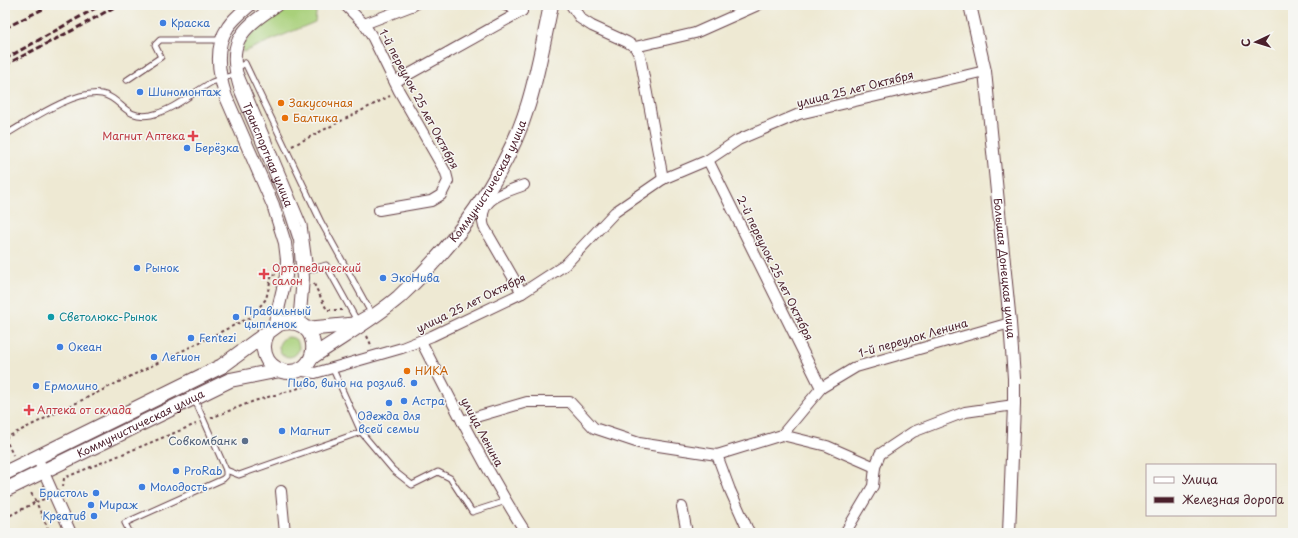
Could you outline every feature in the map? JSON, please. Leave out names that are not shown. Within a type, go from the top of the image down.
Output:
[{"type":"main road","name":"Коммунистическая улица","points":[[312,357],[365,323],[399,297],[434,261],[469,219],[497,175],[515,140],[528,106],[540,60],[551,5]]},
{"type":"main road","points":[[284,322],[294,322],[303,326],[313,339],[314,345],[312,357],[304,367],[289,372],[280,370],[269,363],[266,357],[264,344],[271,329],[284,322]]},
{"type":"main road","name":"Коммунистическая улица","points":[[303,326],[336,327],[365,323]]},
{"type":"main road","name":"Коммунистическая улица","points":[[5,473],[222,366],[271,329]]},
{"type":"main road","name":"Коммунистическая улица","points":[[5,490],[230,380],[280,370]]},
{"type":"street","name":"Транспортная улица","points":[[250,5],[228,26],[222,40],[219,65],[226,97],[256,163],[285,242],[287,260],[286,276],[271,329]]},
{"type":"street","name":"Транспортная улица","points":[[277,5],[250,25],[239,37],[234,54],[235,74],[287,200],[300,240],[303,278],[303,326]]},
{"type":"street","name":"1-й переулок 25 лет Октября","points":[[345,5],[364,24],[374,38],[397,87],[446,173],[448,181],[441,195],[431,201],[379,210]]},
{"type":"street","points":[[364,24],[414,5]]},
{"type":"street","points":[[397,87],[522,11],[505,5]]},
{"type":"street","points":[[571,5],[581,19],[635,47],[640,56],[663,179]]},
{"type":"street","points":[[635,47],[695,33],[758,5]]},
{"type":"street","name":"Большая Донецкая улица","points":[[970,5],[984,71],[1010,323],[1014,378],[1014,405],[1009,533]]},
{"type":"street","name":"улица 25 лет Октября","points":[[298,370],[315,373],[402,348],[421,341],[522,293],[566,265],[615,212],[663,179],[708,160],[738,140],[800,114],[984,71]]},
{"type":"street","name":"2-й переулок 25 лет Октября","points":[[708,160],[821,388]]},
{"type":"street","points":[[522,293],[484,227],[482,218],[483,210],[492,198],[524,185]]},
{"type":"street","name":"1-й переулок Ленина","points":[[782,435],[821,388],[856,367],[1010,323]]},
{"type":"street","name":"улица Ленина","points":[[421,341],[462,421],[506,501],[526,533]]},
{"type":"street","points":[[462,421],[527,402],[570,402],[594,428],[639,443],[717,455],[782,435],[827,446],[875,467]]},
{"type":"street","points":[[845,533],[873,486],[875,467],[880,454],[913,432],[965,412],[1014,405]]},
{"type":"street","points":[[717,455],[730,490],[750,533]]},
{"type":"street","points":[[37,457],[71,533]]},
{"type":"street","points":[[281,491],[285,533]]},
{"type":"street","points":[[682,507],[687,533]]},
{"type":"lane","points":[[127,80],[161,57],[155,45],[160,40],[222,40]]},
{"type":"lane","points":[[245,63],[286,149],[321,222],[370,311],[356,319],[326,265],[310,270],[304,225],[238,68],[245,63]]},
{"type":"lane","points":[[5,135],[54,107],[80,95],[102,94],[115,101],[127,111],[139,116],[150,115],[164,111],[212,82],[235,74]]},
{"type":"lane","points":[[332,367],[361,432],[393,470],[412,485],[438,472],[450,478],[472,512],[506,501]]},
{"type":"lane","points":[[130,533],[125,523],[223,479],[226,476],[226,470],[193,397]]},
{"type":"lane","points":[[226,470],[239,475],[361,432]]},
{"type":"path","points":[[286,149],[397,87]]},
{"type":"path","points":[[18,466],[5,438],[251,317],[266,299],[272,274],[286,276]]},
{"type":"path","points":[[25,480],[50,533]]},
{"type":"path","points":[[5,518],[36,502]]},
{"type":"green space","points":[[294,5],[317,5],[315,22],[243,52],[241,48],[253,33],[272,18]]},
{"type":"green space","points":[[289,337],[296,340],[299,347],[296,354],[289,357],[282,354],[279,347],[282,340]]},
{"type":"railway","points":[[5,9],[12,5]]},
{"type":"railway","points":[[5,28],[51,5]]},
{"type":"railway","points":[[5,59],[101,5]]},
{"type":"railway","points":[[5,65],[118,5]]},
{"type":"place","name":"Краска","points":[[163,23]]},
{"type":"place","name":"Шиномонтаж","points":[[140,92]]},
{"type":"place","name":"Закусочная","points":[[281,103]]},
{"type":"place","name":"Балтика","points":[[285,118]]},
{"type":"place","name":"Магнит Аптека","points":[[193,136]]},
{"type":"place","name":"Берёзка","points":[[187,148]]},
{"type":"place","name":"Рынок","points":[[137,268]]},
{"type":"place","name":"Ортопедический салон","points":[[264,274]]},
{"type":"place","name":"ЭкоНива","points":[[383,278]]},
{"type":"place","name":"Светолюкс-Рынок","points":[[51,317]]},
{"type":"place","name":"Правильный цыпленок","points":[[236,317]]},
{"type":"place","name":"Fentezi","points":[[191,338]]},
{"type":"place","name":"Океан","points":[[60,347]]},
{"type":"place","name":"Легион","points":[[154,357]]},
{"type":"place","name":"НИКА","points":[[407,371]]},
{"type":"place","name":"Пиво, вино на розлив.","points":[[414,383]]},
{"type":"place","name":"Ермолино","points":[[36,386]]},
{"type":"place","name":"Астра","points":[[404,401]]},
{"type":"place","name":"Одежда для всей семьи","points":[[389,403]]},
{"type":"place","name":"Аптека от склада","points":[[29,410]]},
{"type":"place","name":"Магнит","points":[[282,431]]},
{"type":"place","name":"Совкомбанк","points":[[245,441]]},
{"type":"place","name":"ProRab","points":[[176,471]]},
{"type":"place","name":"Молодость","points":[[142,487]]},
{"type":"place","name":"Бристоль","points":[[96,493]]},
{"type":"place","name":"Мираж","points":[[91,505]]},
{"type":"place","name":"Креатив","points":[[94,516]]}]
